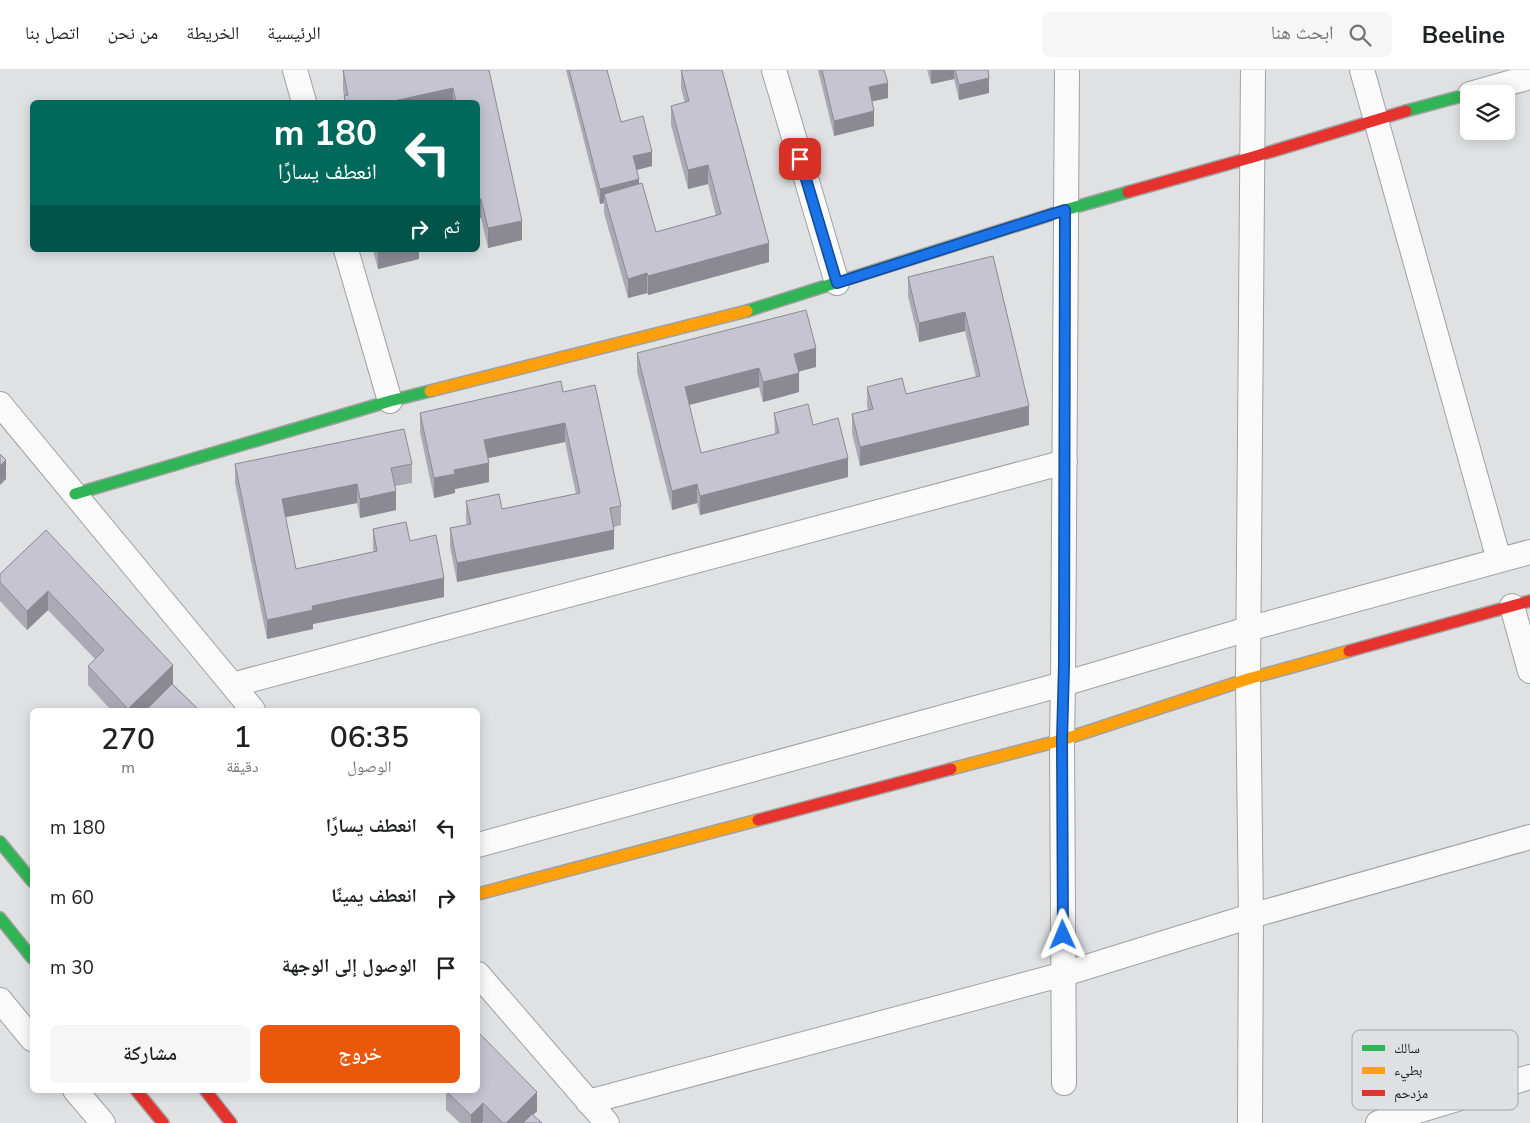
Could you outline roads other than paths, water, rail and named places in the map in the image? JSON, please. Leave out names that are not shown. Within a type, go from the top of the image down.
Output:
[{"type":"main road","points":[[75,494],[390,401],[729,316],[1065,210],[1460,96]]},
{"type":"main road","points":[[480,893],[1062,740],[1248,679],[1521,603]]},
{"type":"main road","points":[[0,842],[30,879]]},
{"type":"main road","points":[[0,918],[30,956]]},
{"type":"main road","points":[[138,1093],[163,1123]]},
{"type":"main road","points":[[209,1093],[231,1123]]},
{"type":"street","points":[[295,70],[303,100]]},
{"type":"street","points":[[774,70],[837,283]]},
{"type":"street","points":[[1064,1083],[1062,740],[1064,684],[1067,70]]},
{"type":"street","points":[[1250,1123],[1251,916],[1248,629],[1253,70]]},
{"type":"street","points":[[1362,70],[1500,560]]},
{"type":"street","points":[[1503,85],[1530,78]]},
{"type":"street","points":[[347,252],[390,401]]},
{"type":"street","points":[[0,404],[251,708]]},
{"type":"street","points":[[232,685],[1065,462]]},
{"type":"street","points":[[480,844],[1064,684],[1248,629],[1530,552]]},
{"type":"street","points":[[1521,603],[1530,671]]},
{"type":"street","points":[[588,1102],[1064,974],[1251,916],[1530,837]]},
{"type":"street","points":[[480,976],[607,1123]]},
{"type":"street","points":[[0,1000],[30,1037]]},
{"type":"street","points":[[1518,1081],[1530,1077]]},
{"type":"street","points":[[78,1093],[103,1123]]},
{"type":"street","points":[[1378,1123],[1421,1110]]}]
